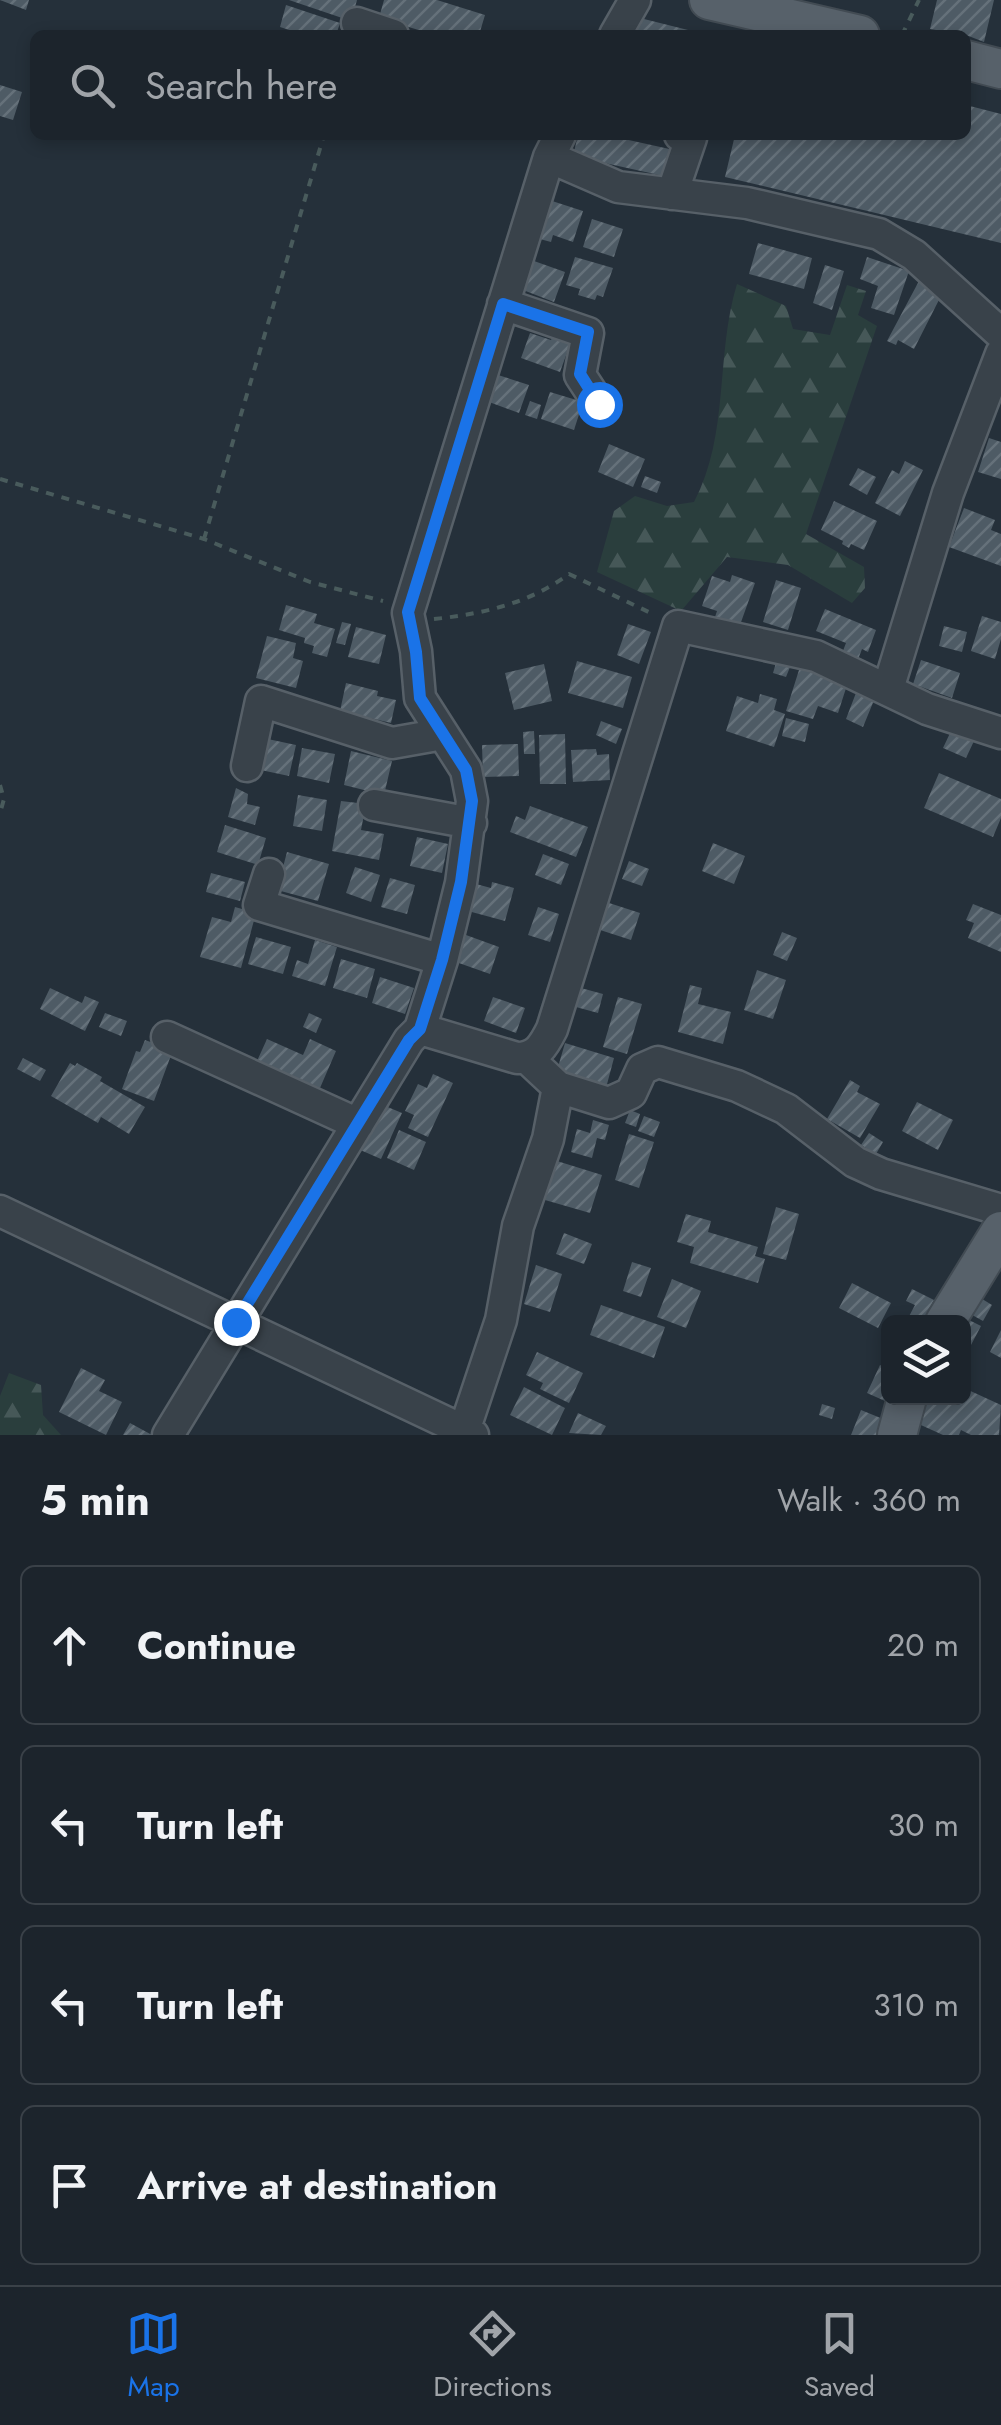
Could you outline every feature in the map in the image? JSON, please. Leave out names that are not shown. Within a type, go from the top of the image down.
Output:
[{"type":"main road","points":[[709,0],[838,30]]},
{"type":"main road","points":[[971,61],[1001,68]]},
{"type":"main road","points":[[948,1315],[1001,1232]]},
{"type":"main road","points":[[896,1435],[905,1405]]},
{"type":"street","points":[[619,30],[636,0]]},
{"type":"street","points":[[357,23],[377,30]]},
{"type":"street","points":[[672,194],[690,140]]},
{"type":"street","points":[[168,1435],[409,1040],[420,1029],[442,960],[471,823],[472,801],[466,770],[420,698],[408,612],[554,146],[618,187],[746,203],[879,234],[914,255],[1001,334]]},
{"type":"street","points":[[503,304],[588,332],[580,374],[599,404]]},
{"type":"street","points":[[888,690],[948,493],[1001,354]]},
{"type":"street","points":[[420,1029],[517,1058],[527,1058],[543,1046],[552,1028],[678,626],[816,656],[927,709],[1001,733]]},
{"type":"street","points":[[247,766],[261,701],[392,743],[443,734]]},
{"type":"street","points":[[374,805],[471,823]]},
{"type":"street","points":[[269,874],[259,904],[442,960]]},
{"type":"street","points":[[167,1037],[358,1124]]},
{"type":"street","points":[[527,1058],[558,1087],[609,1103],[622,1100],[642,1069],[658,1062],[736,1086],[786,1109],[855,1162],[881,1174],[1001,1210]]},
{"type":"street","points":[[0,1212],[469,1433],[501,1320],[518,1226],[548,1139],[558,1087]]},
{"type":"path","points":[[904,30],[918,0]]},
{"type":"path","points":[[0,479],[204,540],[323,140]]},
{"type":"path","points":[[0,785],[4,799],[0,813]]},
{"type":"green space","points":[[737,284],[786,306],[793,329],[830,335],[847,285],[866,291],[858,315],[877,326],[806,534],[864,567],[865,588],[852,603],[788,565],[727,557],[681,611],[597,572],[614,511],[635,496],[667,506],[694,502],[713,449],[730,311]]},
{"type":"green space","points":[[9,1373],[41,1385],[43,1415],[61,1435],[0,1435],[0,1396]]},
{"type":"building","points":[[0,0],[29,0],[26,10]]},
{"type":"building","points":[[289,0],[357,0],[351,21]]},
{"type":"building","points":[[384,0],[437,0],[485,15],[480,30],[419,30],[379,18]]},
{"type":"building","points":[[937,0],[994,0],[984,42],[971,37],[971,30],[930,29]]},
{"type":"building","points":[[286,5],[340,23],[338,30],[280,27]]},
{"type":"building","points":[[640,18],[688,30],[637,30]]},
{"type":"building","points":[[0,85],[22,92],[13,120],[0,116]]},
{"type":"building","points":[[971,106],[1001,114],[1001,243],[725,177],[734,140],[971,140]]},
{"type":"building","points":[[577,140],[629,140],[674,150],[668,177],[573,156]]},
{"type":"building","points":[[549,200],[583,211],[573,242],[553,235],[551,242],[536,238]]},
{"type":"building","points":[[592,219],[623,229],[614,257],[583,247]]},
{"type":"building","points":[[758,243],[812,258],[804,289],[749,274]]},
{"type":"building","points":[[575,257],[613,268],[603,297],[597,295],[595,300],[578,295],[580,289],[566,285]]},
{"type":"building","points":[[867,257],[909,271],[894,315],[871,308],[878,286],[860,279]]},
{"type":"building","points":[[534,261],[565,272],[554,302],[523,290]]},
{"type":"building","points":[[825,265],[844,271],[832,310],[813,303]]},
{"type":"building","points":[[919,281],[942,294],[914,349],[898,340],[896,345],[887,341]]},
{"type":"building","points":[[554,332],[572,339],[560,372],[521,358],[530,333],[551,340]]},
{"type":"building","points":[[498,375],[529,385],[519,413],[489,402]]},
{"type":"building","points":[[550,392],[583,402],[574,430],[541,419]]},
{"type":"building","points":[[530,401],[541,405],[537,419],[525,415]]},
{"type":"building","points":[[989,438],[1001,442],[1001,479],[978,472]]},
{"type":"building","points":[[609,444],[645,459],[633,487],[598,472]]},
{"type":"building","points":[[905,461],[923,470],[900,516],[875,503],[892,470],[899,474]]},
{"type":"building","points":[[858,468],[876,477],[867,495],[849,485]]},
{"type":"building","points":[[645,476],[661,482],[657,493],[641,487]]},
{"type":"building","points":[[834,501],[877,521],[864,550],[851,544],[849,548],[821,530]]},
{"type":"building","points":[[964,508],[995,520],[991,530],[1001,534],[1001,566],[949,547]]},
{"type":"building","points":[[732,575],[755,583],[740,625],[715,617],[717,611],[702,606],[712,576],[730,582]]},
{"type":"building","points":[[776,580],[801,588],[788,630],[763,622]]},
{"type":"building","points":[[286,605],[317,614],[314,623],[335,629],[327,657],[312,653],[314,646],[304,643],[305,638],[279,630]]},
{"type":"building","points":[[825,609],[876,630],[868,652],[862,649],[857,662],[841,656],[846,643],[816,631]]},
{"type":"building","points":[[982,616],[1001,622],[995,659],[971,651]]},
{"type":"building","points":[[342,622],[351,624],[345,645],[336,643]]},
{"type":"building","points":[[628,624],[651,632],[639,664],[617,655]]},
{"type":"building","points":[[944,626],[967,632],[962,652],[939,646]]},
{"type":"building","points":[[356,627],[386,635],[379,664],[348,657]]},
{"type":"building","points":[[267,636],[296,643],[293,658],[303,661],[296,688],[256,678]]},
{"type":"building","points":[[778,656],[849,679],[838,713],[818,706],[813,719],[786,711],[799,670],[790,667],[786,677],[773,673]]},
{"type":"building","points":[[921,660],[960,673],[952,698],[913,684]]},
{"type":"building","points":[[577,661],[632,677],[623,708],[568,693]]},
{"type":"building","points":[[544,664],[552,701],[514,710],[505,673]]},
{"type":"building","points":[[346,683],[396,700],[391,723],[340,711]]},
{"type":"building","points":[[859,685],[877,693],[863,727],[846,719]]},
{"type":"building","points":[[760,694],[777,699],[774,710],[785,714],[774,747],[726,731],[737,696],[758,703]]},
{"type":"building","points":[[786,718],[809,724],[805,742],[782,736]]},
{"type":"building","points":[[601,721],[622,729],[616,744],[596,735]]},
{"type":"building","points":[[534,731],[535,754],[524,754],[523,732]]},
{"type":"building","points":[[951,731],[974,741],[966,758],[943,748]]},
{"type":"building","points":[[565,734],[566,784],[540,784],[539,735]]},
{"type":"building","points":[[263,738],[296,745],[289,776],[256,769]]},
{"type":"building","points":[[518,744],[519,776],[483,777],[482,745]]},
{"type":"building","points":[[302,748],[335,754],[329,783],[297,776]]},
{"type":"building","points":[[596,749],[597,755],[609,754],[610,780],[573,782],[571,750]]},
{"type":"building","points":[[351,751],[392,761],[384,795],[344,785]]},
{"type":"building","points":[[939,773],[1001,799],[1001,818],[993,837],[924,808]]},
{"type":"building","points":[[236,788],[248,794],[247,804],[260,807],[255,825],[228,817]]},
{"type":"building","points":[[298,795],[327,800],[322,831],[293,826]]},
{"type":"building","points":[[341,801],[366,804],[361,830],[384,834],[379,860],[332,851]]},
{"type":"building","points":[[530,806],[588,827],[576,857],[510,832],[516,816],[525,820]]},
{"type":"building","points":[[225,825],[266,838],[258,865],[217,852]]},
{"type":"building","points":[[417,837],[448,844],[442,873],[410,866]]},
{"type":"building","points":[[713,843],[745,856],[734,884],[702,871]]},
{"type":"building","points":[[287,852],[329,864],[318,901],[277,890]]},
{"type":"building","points":[[543,854],[569,864],[561,885],[535,875]]},
{"type":"building","points":[[629,861],[649,869],[642,886],[622,879]]},
{"type":"building","points":[[355,867],[380,875],[371,902],[346,893]]},
{"type":"building","points":[[211,873],[245,882],[240,901],[206,892]]},
{"type":"building","points":[[390,878],[415,885],[407,914],[381,907]]},
{"type":"building","points":[[492,882],[514,888],[505,921],[468,911],[476,884],[491,888]]},
{"type":"building","points":[[606,902],[640,913],[631,940],[597,929]]},
{"type":"building","points":[[973,904],[1001,915],[1001,952],[968,938],[974,923],[966,920]]},
{"type":"building","points":[[235,907],[256,913],[241,968],[200,957],[212,917],[231,922]]},
{"type":"building","points":[[538,907],[559,914],[550,942],[528,935]]},
{"type":"building","points":[[782,932],[797,938],[787,961],[773,955]]},
{"type":"building","points":[[466,935],[499,947],[490,974],[456,962]]},
{"type":"building","points":[[256,937],[291,947],[283,974],[248,964]]},
{"type":"building","points":[[315,940],[337,947],[325,986],[292,976],[297,960],[308,964]]},
{"type":"building","points":[[341,959],[375,969],[367,998],[333,988]]},
{"type":"building","points":[[757,970],[786,980],[773,1019],[744,1010]]},
{"type":"building","points":[[380,977],[414,988],[405,1014],[372,1003]]},
{"type":"building","points":[[690,985],[702,988],[698,1004],[731,1012],[723,1044],[678,1032]]},
{"type":"building","points":[[50,988],[82,1003],[85,996],[99,1002],[85,1031],[40,1009]]},
{"type":"building","points":[[581,988],[603,994],[598,1013],[576,1007]]},
{"type":"building","points":[[493,997],[525,1008],[516,1033],[484,1021]]},
{"type":"building","points":[[618,997],[642,1004],[627,1054],[603,1047]]},
{"type":"building","points":[[105,1013],[127,1021],[121,1036],[99,1027]]},
{"type":"building","points":[[309,1013],[322,1019],[316,1033],[303,1027]]},
{"type":"building","points":[[267,1039],[303,1055],[310,1039],[336,1051],[320,1088],[257,1061]]},
{"type":"building","points":[[145,1040],[173,1050],[154,1101],[122,1089],[136,1051],[140,1052]]},
{"type":"building","points":[[565,1043],[614,1058],[606,1088],[556,1074]]},
{"type":"building","points":[[23,1058],[46,1070],[40,1081],[17,1069]]},
{"type":"building","points":[[70,1063],[102,1077],[100,1081],[145,1107],[129,1134],[101,1117],[98,1123],[51,1096]]},
{"type":"building","points":[[433,1074],[453,1083],[428,1137],[408,1128],[414,1115],[405,1111],[418,1084],[427,1088]]},
{"type":"building","points":[[850,1080],[860,1086],[857,1092],[880,1104],[860,1138],[827,1119]]},
{"type":"building","points":[[917,1102],[953,1120],[938,1150],[902,1131]]},
{"type":"building","points":[[378,1103],[402,1113],[381,1159],[358,1149]]},
{"type":"building","points":[[630,1110],[640,1114],[636,1127],[625,1123]]},
{"type":"building","points":[[644,1116],[660,1122],[654,1137],[638,1131]]},
{"type":"building","points":[[593,1120],[609,1125],[605,1140],[597,1138],[592,1158],[571,1152],[577,1129],[590,1133]]},
{"type":"building","points":[[399,1130],[426,1142],[414,1170],[387,1158]]},
{"type":"building","points":[[869,1133],[883,1142],[876,1154],[861,1145]]},
{"type":"building","points":[[629,1134],[654,1142],[639,1188],[615,1180]]},
{"type":"building","points":[[557,1161],[602,1175],[590,1213],[545,1200]]},
{"type":"building","points":[[776,1207],[799,1214],[786,1260],[763,1254]]},
{"type":"building","points":[[686,1214],[711,1221],[708,1232],[758,1247],[755,1256],[765,1259],[758,1283],[690,1263],[694,1247],[677,1242]]},
{"type":"building","points":[[564,1233],[592,1244],[584,1264],[556,1254]]},
{"type":"building","points":[[632,1262],[651,1268],[641,1297],[623,1291]]},
{"type":"building","points":[[536,1265],[562,1274],[550,1312],[524,1304]]},
{"type":"building","points":[[672,1279],[701,1291],[686,1328],[657,1317]]},
{"type":"building","points":[[852,1283],[891,1303],[881,1315],[878,1328],[839,1308]]},
{"type":"building","points":[[912,1289],[934,1300],[926,1315],[910,1315],[915,1305],[906,1301]]},
{"type":"building","points":[[974,1294],[992,1305],[983,1321],[965,1311]]},
{"type":"building","points":[[601,1305],[665,1327],[654,1358],[590,1335]]},
{"type":"building","points":[[971,1321],[981,1326],[971,1345]]},
{"type":"building","points":[[1001,1330],[1001,1358],[990,1352]]},
{"type":"building","points":[[537,1352],[583,1373],[569,1403],[540,1389],[543,1383],[526,1375]]},
{"type":"building","points":[[880,1365],[881,1399],[867,1393]]},
{"type":"building","points":[[81,1368],[105,1380],[99,1391],[122,1402],[106,1435],[59,1412]]},
{"type":"building","points":[[524,1387],[565,1408],[552,1435],[510,1415]]},
{"type":"building","points":[[971,1391],[1001,1405],[999,1435],[971,1435],[961,1430],[959,1435],[943,1435],[912,1421],[920,1405],[971,1405]]},
{"type":"building","points":[[822,1404],[835,1408],[832,1419],[819,1415]]},
{"type":"building","points":[[861,1410],[883,1419],[877,1435],[851,1435]]},
{"type":"building","points":[[578,1413],[606,1426],[601,1435],[569,1433]]},
{"type":"building","points":[[130,1423],[152,1435],[123,1435]]},
{"type":"route","points":[[236,1322],[409,1040],[420,1029],[442,960],[461,882],[472,801],[466,770],[420,698],[408,612],[503,304],[588,332],[580,374],[599,404]]}]
